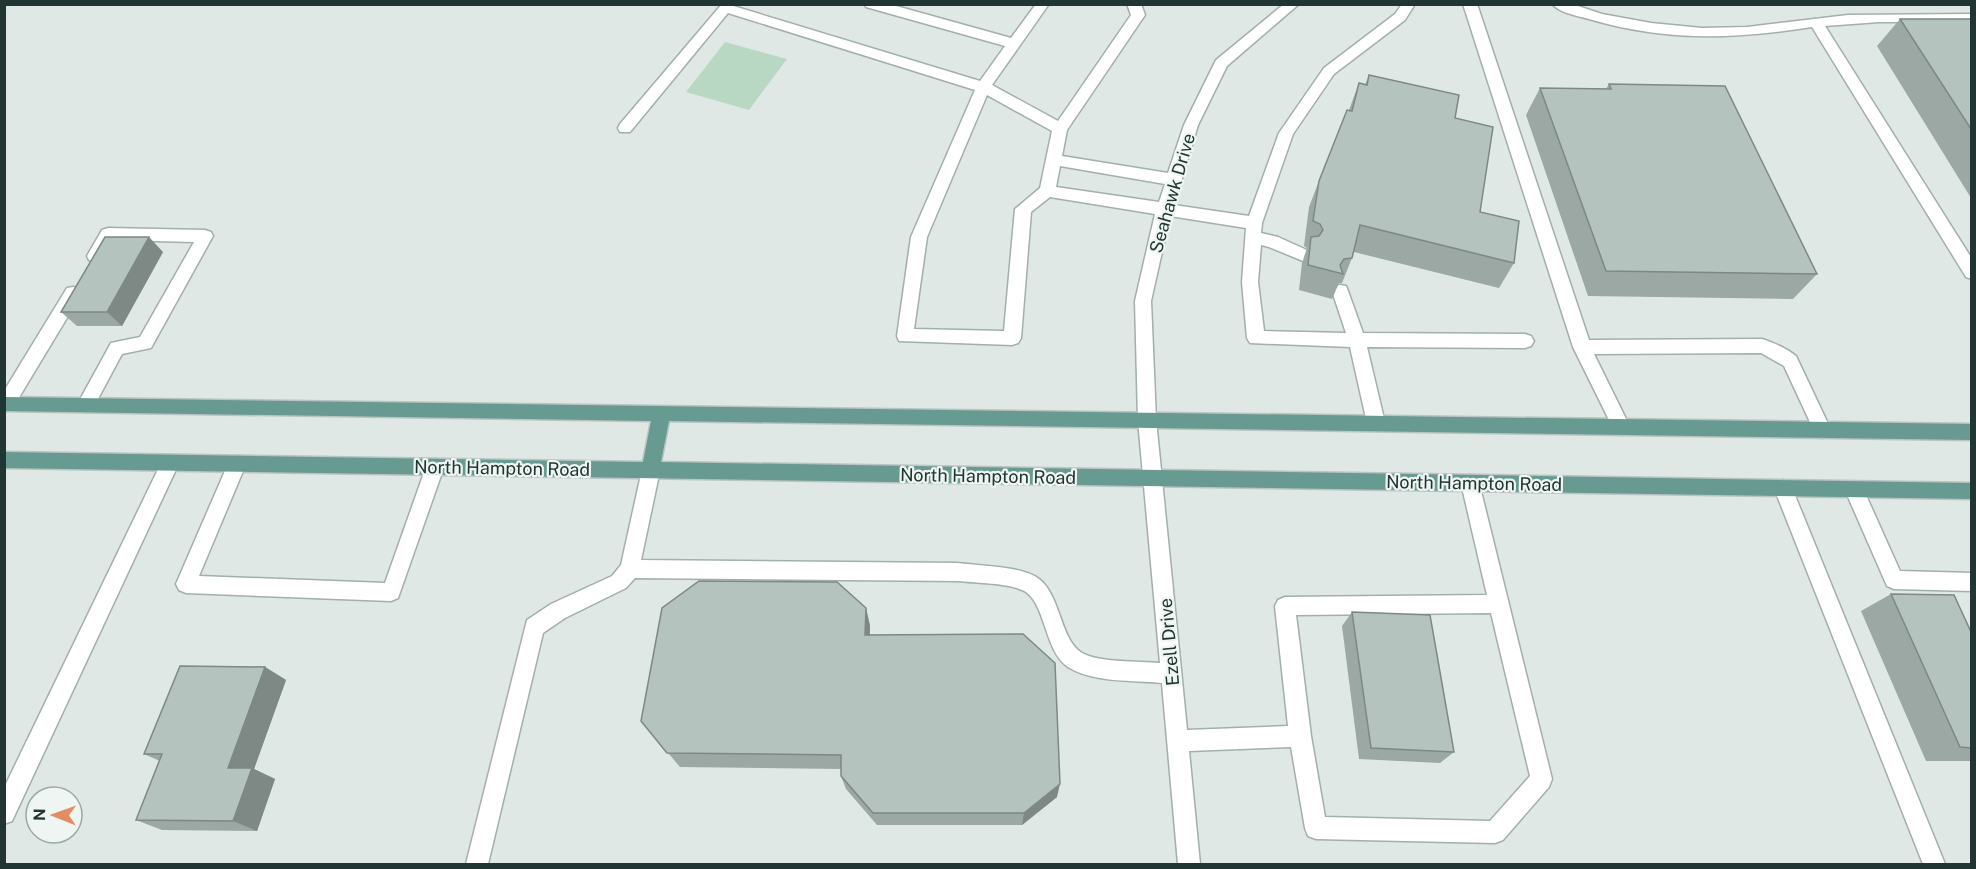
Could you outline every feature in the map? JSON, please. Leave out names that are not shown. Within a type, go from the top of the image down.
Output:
[{"type":"main road","points":[[5,404],[1971,432]]},
{"type":"main road","points":[[651,470],[661,413]]},
{"type":"main road","name":"North Hampton Road","points":[[4,460],[1971,491]]},
{"type":"street","points":[[871,4],[1014,44]]},
{"type":"street","points":[[1043,4],[983,87],[919,237],[905,336],[1012,338],[1023,209],[1047,191],[1060,129],[1138,15],[1134,4]]},
{"type":"street","name":"Seahawk Drive","points":[[1147,420],[1143,301],[1165,209],[1191,125],[1221,63],[1293,4]]},
{"type":"street","points":[[1409,4],[1400,17],[1329,71],[1286,133],[1253,230],[1250,282],[1256,338],[1525,341]]},
{"type":"street","points":[[1470,4],[1582,347],[1621,427]]},
{"type":"street","points":[[1558,4],[1600,18],[1671,29],[1747,32],[1849,19],[1971,18]]},
{"type":"street","points":[[625,128],[727,6],[983,87],[1060,129]]},
{"type":"street","points":[[1951,18],[1961,33]]},
{"type":"street","points":[[1816,22],[1971,273]]},
{"type":"street","points":[[1055,160],[1174,180]]},
{"type":"street","points":[[1047,191],[1165,209],[1253,230],[1303,255]]},
{"type":"street","points":[[5,404],[108,234],[206,236],[145,343],[117,348],[86,405]]},
{"type":"street","points":[[1340,291],[1357,340],[1376,423]]},
{"type":"street","points":[[1582,347],[1762,346],[1781,354],[1790,361],[1822,430]]},
{"type":"street","name":"Ezell Drive","points":[[1147,420],[1189,864]]},
{"type":"street","points":[[4,813],[170,463]]},
{"type":"street","points":[[237,464],[186,584],[392,592],[435,467]]},
{"type":"street","points":[[477,864],[534,627],[558,611],[619,582],[630,569],[651,470]]},
{"type":"street","points":[[1470,483],[1540,779],[1495,832],[1316,828],[1300,736],[1286,606],[1498,604]]},
{"type":"street","points":[[1783,488],[1934,864]]},
{"type":"street","points":[[1854,490],[1894,580],[1971,582]]},
{"type":"street","points":[[630,569],[958,572],[1009,578],[1031,584],[1044,598],[1057,635],[1073,659],[1093,668],[1172,674]]},
{"type":"street","points":[[1178,741],[1300,736]]},
{"type":"green space","points":[[725,42],[787,59],[749,110],[686,92]]},
{"type":"building","points":[[1900,19],[1971,19],[1971,129]]},
{"type":"building","points":[[1369,75],[1459,95],[1455,118],[1493,127],[1480,212],[1519,221],[1514,263],[1360,225],[1352,258],[1344,259],[1340,265],[1343,274],[1308,265],[1311,237],[1319,236],[1323,230],[1320,224],[1313,221],[1319,181],[1347,110],[1352,111],[1359,83],[1367,85]]},
{"type":"building","points":[[1609,84],[1725,86],[1817,274],[1606,271],[1540,88],[1611,89]]},
{"type":"building","points":[[105,237],[149,237],[107,312],[61,312]]},
{"type":"building","points":[[699,581],[837,582],[866,608],[865,635],[1023,634],[1055,663],[1060,784],[1024,813],[873,813],[841,776],[841,755],[667,753],[641,721],[662,608]]},
{"type":"building","points":[[1891,594],[1954,595],[1971,632],[1971,748],[1960,747]]},
{"type":"building","points":[[1352,612],[1430,615],[1454,752],[1371,748]]},
{"type":"building","points":[[180,666],[265,667],[228,768],[252,768],[233,821],[136,820],[162,754],[144,754]]}]
